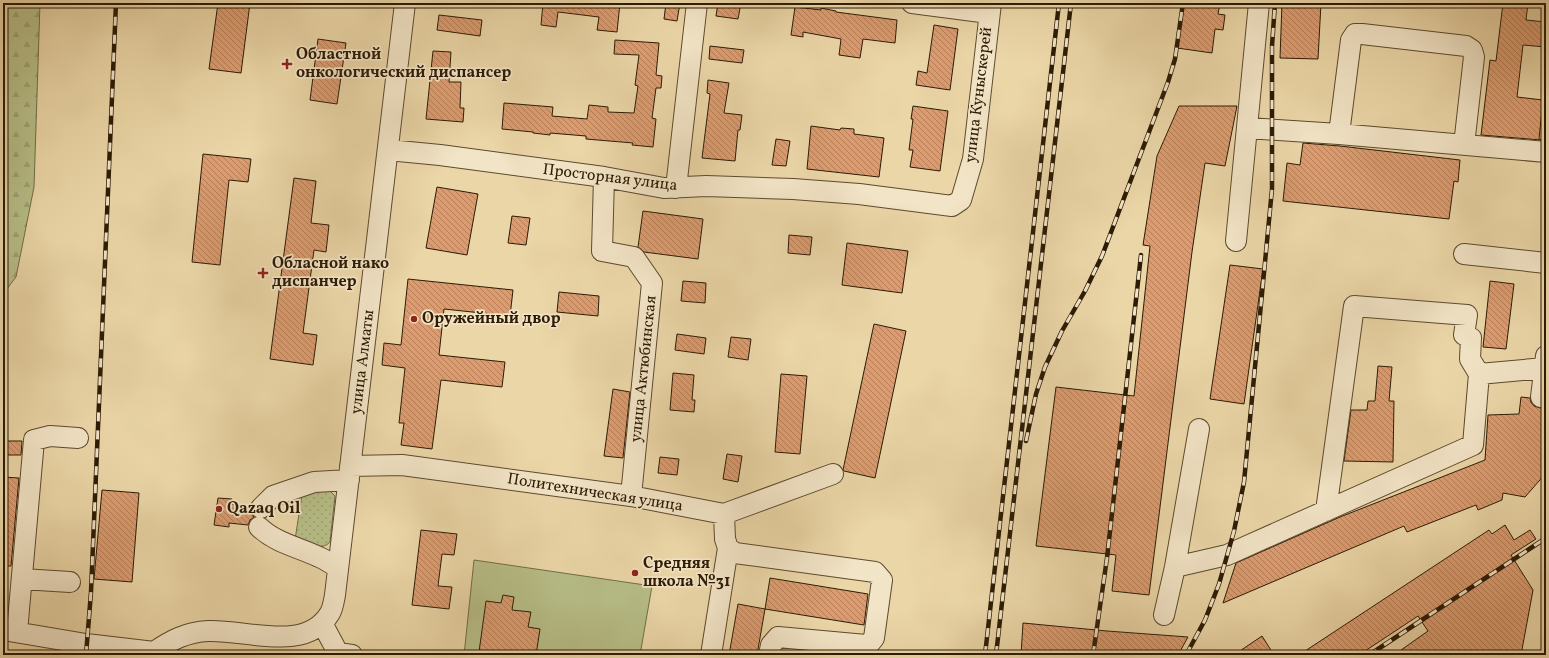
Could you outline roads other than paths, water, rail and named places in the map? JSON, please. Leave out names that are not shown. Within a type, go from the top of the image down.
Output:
[{"type":"street","name":"улица Алматы","points":[[322,623],[331,612],[335,595],[405,3]]},
{"type":"street","points":[[676,188],[697,3]]},
{"type":"street","points":[[912,3],[990,8]]},
{"type":"street","points":[[1236,241],[1259,3]]},
{"type":"street","name":"улица Куныскерей","points":[[952,206],[961,200],[973,160],[990,8]]},
{"type":"street","points":[[1339,134],[1351,40],[1355,34],[1362,34],[1466,46],[1472,50],[1474,57],[1464,145]]},
{"type":"street","points":[[1247,128],[1339,134],[1546,152]]},
{"type":"street","name":"Просторная улица","points":[[388,150],[440,155],[604,177],[664,188],[706,186],[793,189],[858,194],[952,206]]},
{"type":"street","name":"улица Актюбинская","points":[[604,177],[602,251],[634,257],[652,283],[631,496]]},
{"type":"street","points":[[1464,254],[1546,263]]},
{"type":"street","points":[[1175,567],[1227,555],[1326,512],[1473,444],[1479,374],[1470,359],[1472,338],[1464,335],[1467,315],[1354,306],[1326,512]]},
{"type":"street","points":[[1479,374],[1545,361],[1541,397]]},
{"type":"street","points":[[1164,615],[1175,567],[1199,429]]},
{"type":"street","points":[[78,438],[50,436],[34,440],[22,579],[10,631],[86,644],[153,653],[170,641],[188,633],[208,631],[290,637],[311,631],[322,623]]},
{"type":"street","name":"Политехническая улица","points":[[338,568],[320,557],[268,536],[260,517],[273,496],[314,482],[350,473],[402,465],[631,496],[724,514]]},
{"type":"street","points":[[711,655],[728,548],[724,514],[834,474]]},
{"type":"street","points":[[728,548],[735,553],[875,572],[882,580],[874,638],[870,643],[866,645],[778,637],[771,645],[769,655]]},
{"type":"street","points":[[22,579],[70,582]]},
{"type":"street","points":[[322,623],[324,655]]},
{"type":"street","points":[[322,623],[338,653],[352,655]]},
{"type":"railway","points":[[86,655],[91,592],[116,3]]},
{"type":"railway","points":[[985,655],[1059,3]]},
{"type":"railway","points":[[996,655],[1071,3]]},
{"type":"railway","points":[[1026,441],[1036,394],[1045,367],[1062,331],[1085,291],[1102,256],[1168,82],[1175,59],[1183,3]]},
{"type":"railway","points":[[1186,655],[1205,620],[1219,584],[1234,531],[1244,482],[1272,189],[1272,46],[1275,3]]},
{"type":"railway","points":[[1093,655],[1107,558],[1141,255]]},
{"type":"railway","points":[[1369,655],[1546,538]]},
{"type":"place","name":"Областной онкологический диспансер","points":[[287,64]]},
{"type":"place","name":"Обласной нако диспанчер","points":[[263,273]]},
{"type":"place","name":"Оружейный двор","points":[[414,319]]},
{"type":"place","name":"Qazaq Oil","points":[[219,509]]},
{"type":"place","name":"Средняя школа №31","points":[[635,573]]}]
